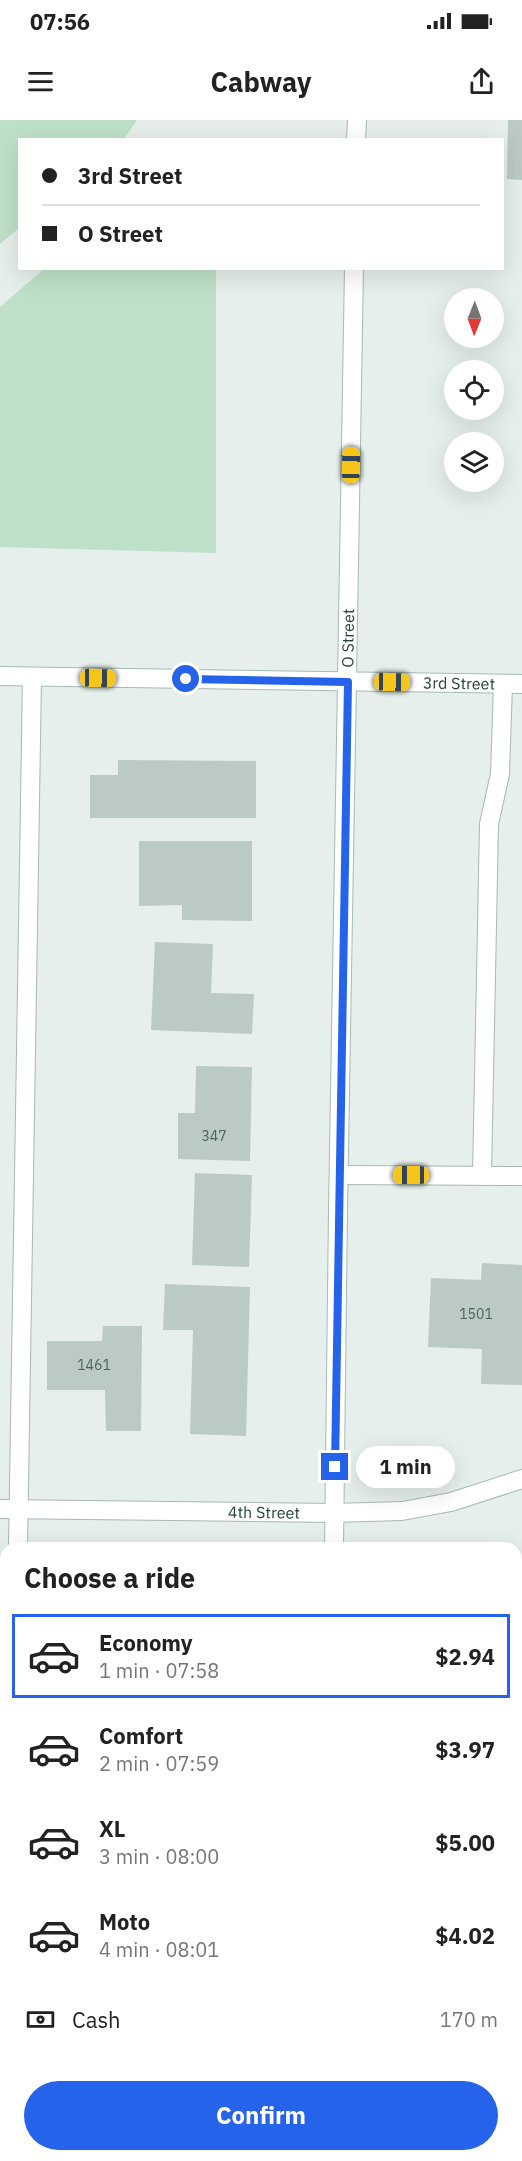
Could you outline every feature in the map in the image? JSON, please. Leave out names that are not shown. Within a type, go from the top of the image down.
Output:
[{"type":"street","points":[[356,138],[357,120]]},
{"type":"street","name":"O Street","points":[[334,1542],[354,270]]},
{"type":"street","name":"3rd Street","points":[[0,676],[522,684]]},
{"type":"street","points":[[17,1542],[9,1509],[32,677]]},
{"type":"street","points":[[482,1176],[489,824],[500,774],[503,685]]},
{"type":"street","points":[[340,1175],[522,1176]]},
{"type":"street","name":"4th Street","points":[[9,1509],[334,1513],[402,1511],[451,1502],[522,1479]]},
{"type":"green space","points":[[0,120],[137,120],[125,138],[18,138],[18,229],[0,244]]},
{"type":"green space","points":[[43,270],[216,270],[216,553],[0,547],[0,307]]},
{"type":"building","points":[[508,120],[522,120],[522,180],[507,179]]},
{"type":"building","points":[[118,760],[256,761],[256,818],[90,818],[90,775],[118,775]]},
{"type":"building","points":[[139,841],[252,841],[252,921],[182,920],[182,905],[139,906]]},
{"type":"building","points":[[155,942],[213,944],[211,993],[254,994],[252,1034],[151,1030]]},
{"type":"building","points":[[196,1066],[252,1067],[250,1161],[178,1159],[178,1113],[195,1113]]},
{"type":"building","points":[[195,1173],[252,1175],[249,1267],[192,1265]]},
{"type":"building","points":[[482,1263],[522,1265],[522,1385],[481,1384],[482,1349],[428,1347],[431,1278],[481,1280]]},
{"type":"building","points":[[165,1284],[250,1287],[246,1436],[190,1434],[193,1330],[163,1330]]},
{"type":"building","points":[[103,1326],[142,1326],[141,1431],[106,1431],[105,1390],[47,1390],[47,1341],[102,1341]]},
{"type":"route","points":[[186,679],[348,682],[335,1467]]}]
